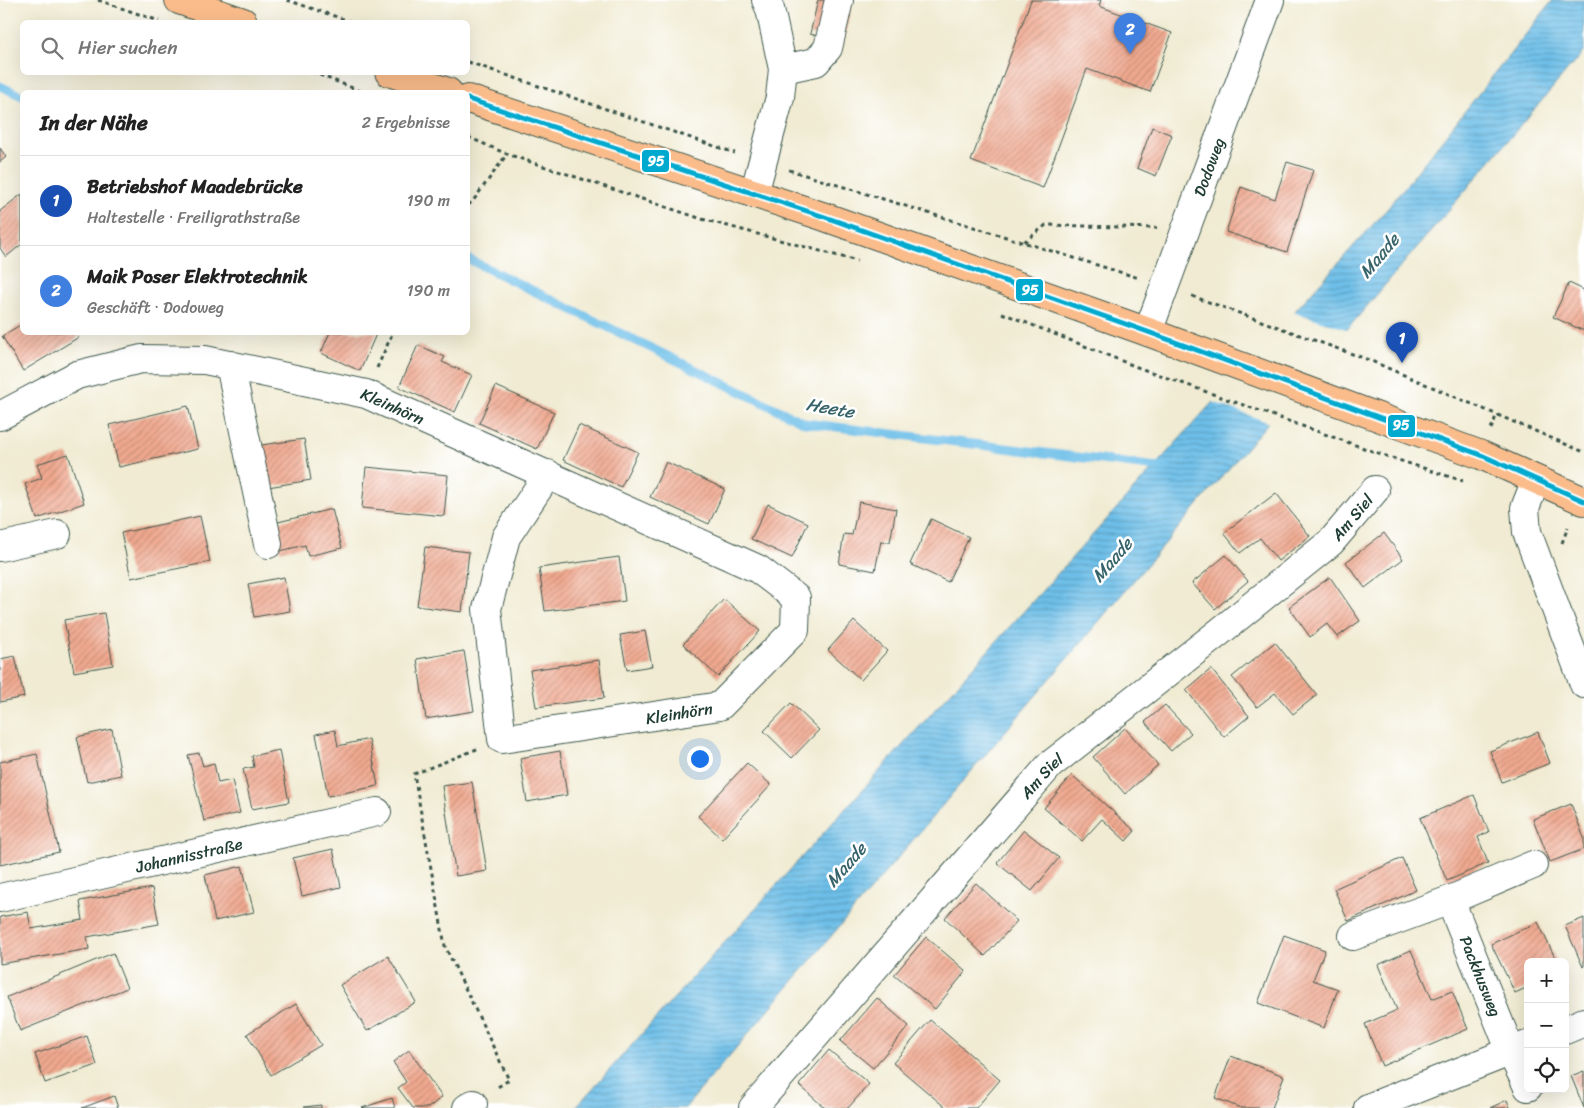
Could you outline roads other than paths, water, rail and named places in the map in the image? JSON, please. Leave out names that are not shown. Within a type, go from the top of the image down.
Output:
[{"type":"main road","points":[[179,0],[238,20]]},
{"type":"main road","points":[[397,75],[442,90]]},
{"type":"main road","points":[[470,100],[825,218],[1148,332],[1481,455],[1584,501]]},
{"type":"street","points":[[754,194],[764,163],[780,97],[783,69],[770,9],[766,0]]},
{"type":"street","points":[[783,69],[816,62],[828,48],[839,0]]},
{"type":"street","name":"Dodoweg","points":[[1148,332],[1270,0]]},
{"type":"street","name":"Kleinhörn","points":[[0,416],[77,375],[141,359],[205,360],[366,394],[548,474],[758,568],[796,598],[795,630],[720,706],[502,739],[487,609],[506,537],[548,474]]},
{"type":"street","points":[[230,365],[268,544]]},
{"type":"street","points":[[1536,480],[1525,508],[1526,532],[1584,684]]},
{"type":"street","name":"Am Siel","points":[[753,1108],[1050,765],[1331,542],[1374,490]]},
{"type":"street","points":[[0,547],[57,534]]},
{"type":"street","name":"Johannisstraße","points":[[0,898],[377,812]]},
{"type":"street","points":[[1353,936],[1450,900],[1533,865]]},
{"type":"street","name":"Packhusweg","points":[[1450,900],[1519,1048],[1524,1070]]},
{"type":"street","points":[[1569,1028],[1584,1022]]},
{"type":"street","points":[[1368,1108],[1412,1099],[1519,1048]]},
{"type":"street","name":"Packhusweg","points":[[1530,1093],[1538,1108]]},
{"type":"water","name":"Maade","points":[[1553,0],[1584,0],[1584,51],[685,1108],[575,1108],[1388,208]]},
{"type":"waterway","name":"Heete","points":[[0,86],[20,95]]},
{"type":"waterway","name":"Heete","points":[[470,260],[805,423],[1165,468]]},
{"type":"place","name":"Maik Poser Elektrotechnik","points":[[1130,54]]},
{"type":"place","name":"Betriebshof Maadebrücke","points":[[1402,363]]}]
